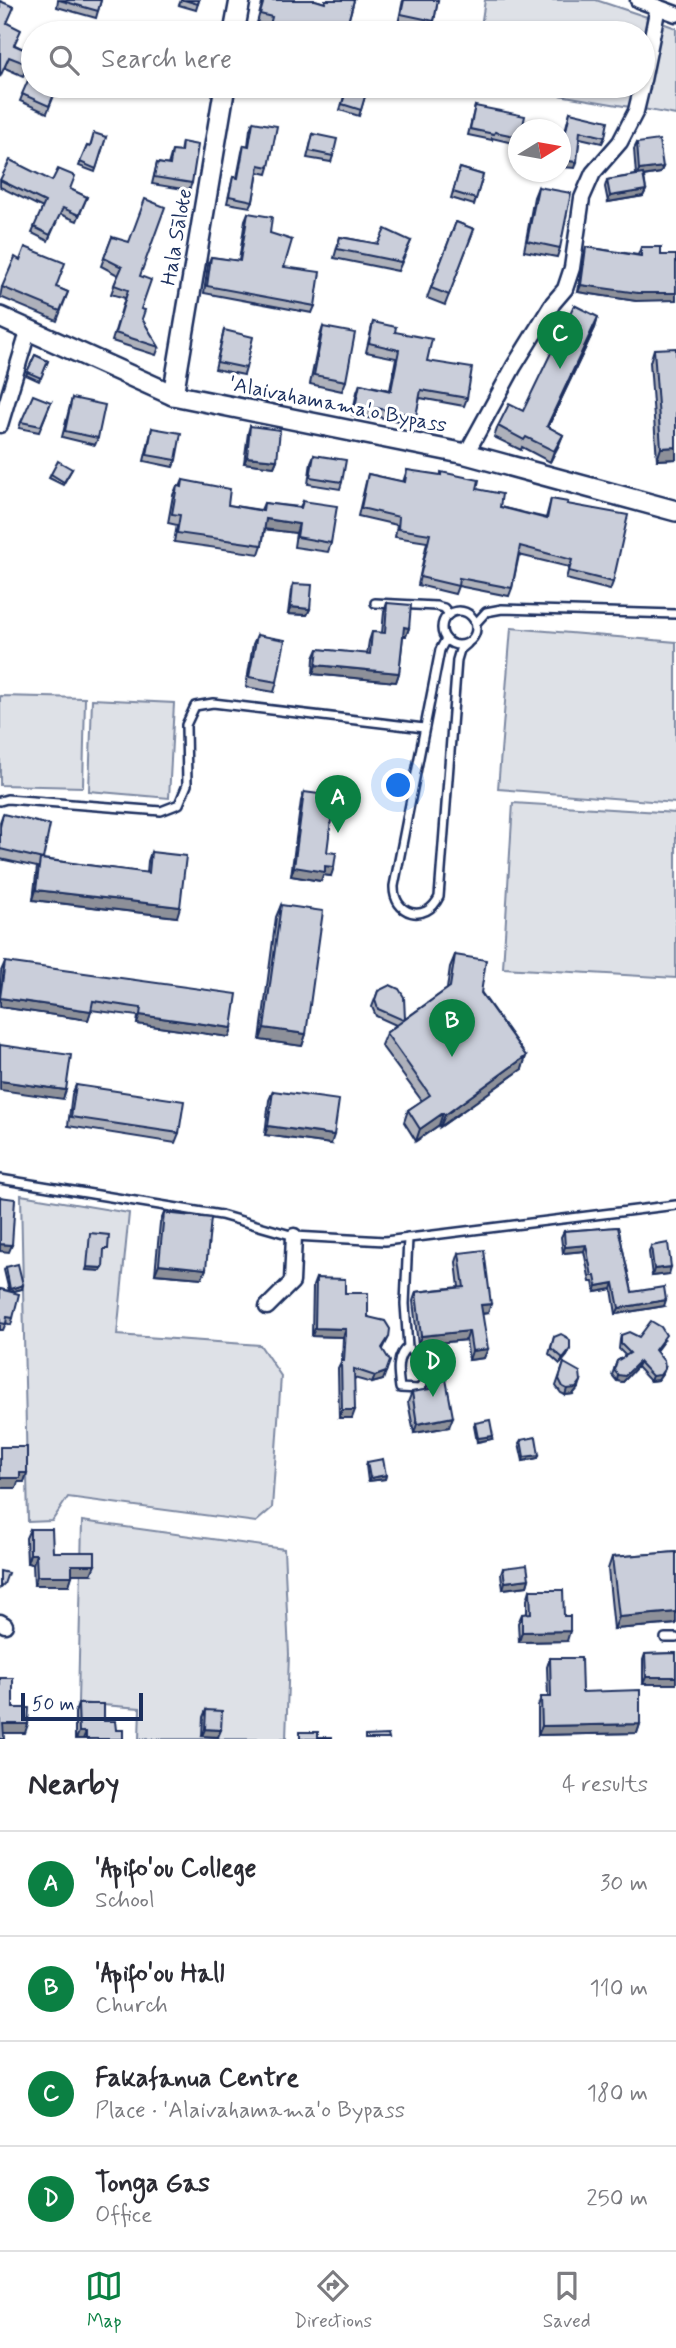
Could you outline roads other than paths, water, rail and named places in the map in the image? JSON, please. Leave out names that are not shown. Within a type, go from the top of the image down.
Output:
[{"type":"main road","points":[[236,21],[240,0]]},
{"type":"main road","name":"Hala Sālote","points":[[173,395],[224,98]]},
{"type":"main road","name":"'Alaivahamama'o Bypass","points":[[0,317],[28,332],[173,395],[466,454],[676,511]]},
{"type":"street","points":[[638,0],[676,14]]},
{"type":"street","points":[[654,21],[657,7]]},
{"type":"street","points":[[466,454],[514,366],[553,303],[565,289],[572,268],[582,198],[593,173],[620,142],[636,111],[639,98]]},
{"type":"street","points":[[0,425],[28,332]]},
{"type":"street","points":[[267,1307],[292,1282],[294,1236]]},
{"type":"lane","points":[[374,603],[436,606],[444,608],[449,614]]},
{"type":"lane","points":[[446,639],[440,650],[394,886],[396,901],[401,907],[415,914],[430,909],[439,897],[457,660],[460,650],[475,635],[476,623],[486,612],[502,609],[676,614]]},
{"type":"lane","points":[[449,614],[464,612],[476,623]]},
{"type":"lane","points":[[449,614],[442,628],[446,639],[456,646],[467,644]]},
{"type":"lane","points":[[0,801],[7,799],[161,811],[179,803],[187,785],[186,724],[195,706],[213,703],[424,728]]},
{"type":"lane","points":[[0,1179],[221,1215],[294,1236],[384,1241],[676,1205]]},
{"type":"lane","points":[[408,1238],[405,1304],[408,1347],[427,1373],[425,1382],[419,1389],[400,1388],[400,1358],[402,1351],[408,1347]]},
{"type":"lane","points":[[665,1637],[676,1638]]},
{"type":"place","name":"Fakafanua Centre","points":[[560,369]]},
{"type":"place","name":"'Apifo'ou College","points":[[338,833]]},
{"type":"place","name":"'Apifo'ou Hall","points":[[452,1057]]},
{"type":"place","name":"Tonga Gas","points":[[433,1397]]}]
